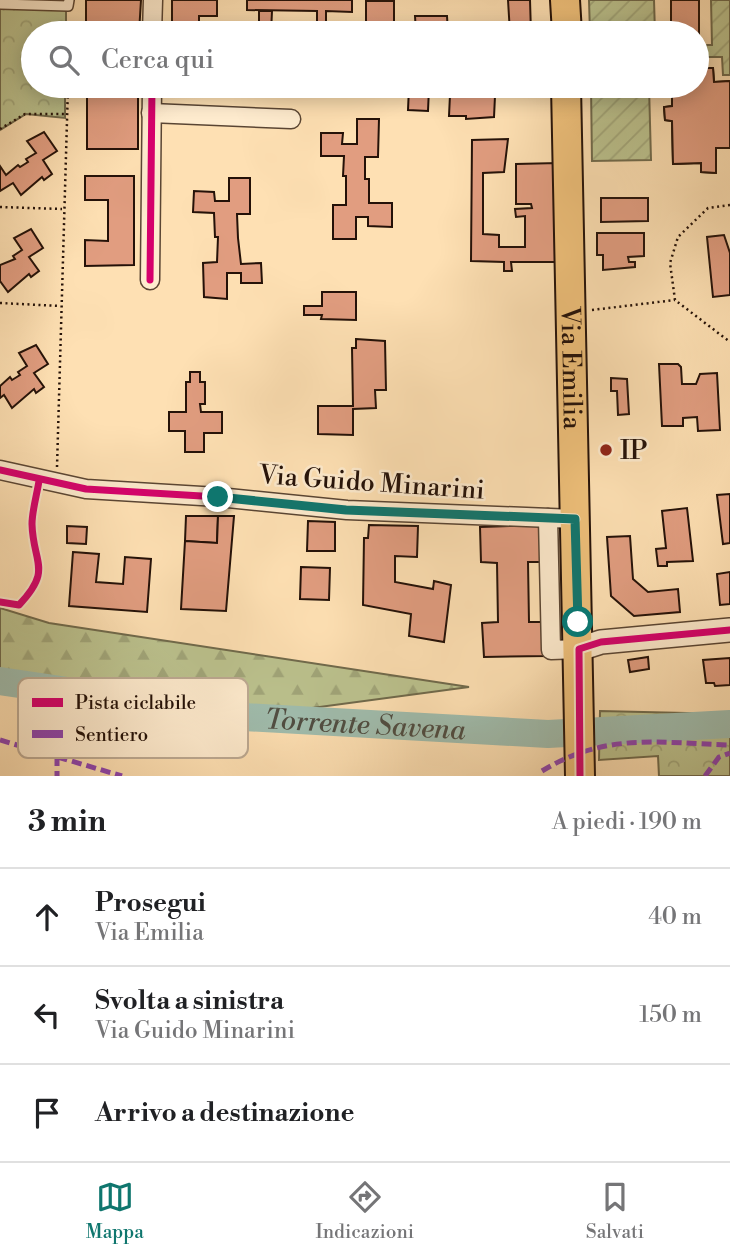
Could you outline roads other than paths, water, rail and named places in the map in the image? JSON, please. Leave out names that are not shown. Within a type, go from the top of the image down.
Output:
[{"type":"main road","points":[[565,0],[566,21]]},
{"type":"main road","name":"Via Emilia","points":[[566,98],[570,312],[561,519],[565,649],[578,689],[580,776]]},
{"type":"street","points":[[152,21],[153,0]]},
{"type":"street","points":[[150,281],[152,98]]},
{"type":"street","points":[[151,113],[291,119]]},
{"type":"street","name":"Via Guido Minarini","points":[[0,470],[56,485],[346,510],[561,519]]},
{"type":"street","points":[[565,649],[601,642],[730,630]]},
{"type":"lane","points":[[0,4],[68,6],[69,0]]},
{"type":"waterway","name":"Torrente Savena","points":[[0,681],[18,684]]},
{"type":"waterway","name":"Torrente Savena","points":[[248,717],[548,734],[730,724]]},
{"type":"place","name":"IP","points":[[606,450]]}]
